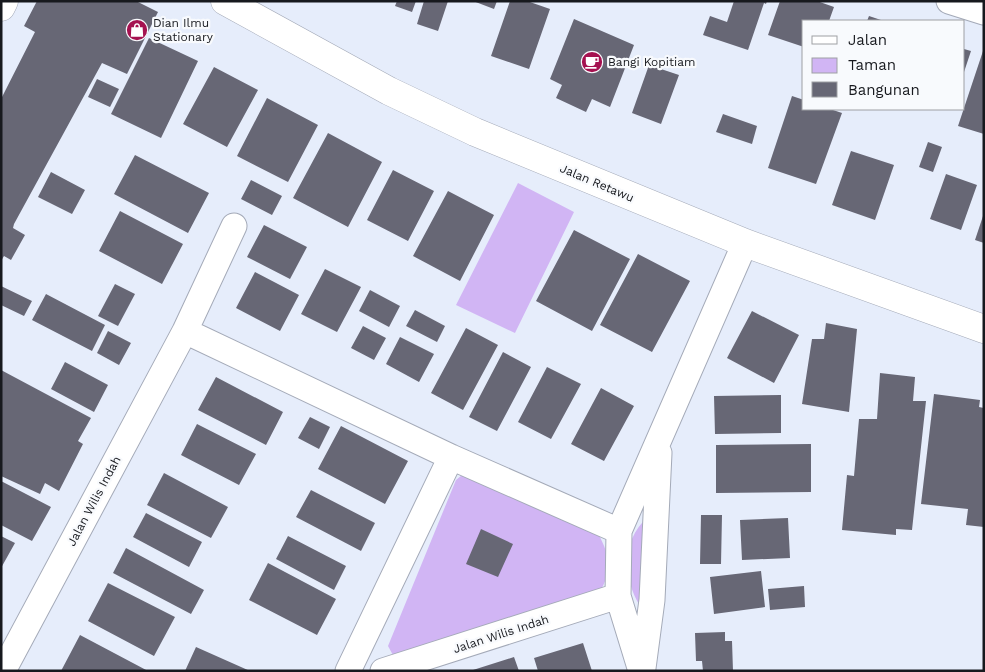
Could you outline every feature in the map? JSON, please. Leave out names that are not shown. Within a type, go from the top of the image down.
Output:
[{"type":"main road","points":[[1,7],[4,1]]},
{"type":"main road","name":"Jalan Retawu","points":[[225,1],[389,91],[475,132],[745,242],[984,329]]},
{"type":"street","points":[[949,1],[984,12]]},
{"type":"street","name":"Jalan Wilis Indah","points":[[3,671],[185,331],[234,226]]},
{"type":"street","points":[[642,671],[618,596],[619,531],[745,242]]},
{"type":"street","points":[[185,331],[451,457],[619,531]]},
{"type":"street","points":[[642,671],[652,600],[660,438]]},
{"type":"street","points":[[348,671],[451,457]]},
{"type":"street","name":"Jalan Wilis Indah","points":[[383,671],[618,596]]},
{"type":"green space","points":[[518,183],[574,212],[515,333],[456,305]]},
{"type":"green space","points":[[462,475],[598,533],[607,556],[607,576],[600,592],[394,657],[388,646],[456,480]]},
{"type":"green space","points":[[648,517],[640,606],[630,584],[628,572],[629,548],[639,526]]},
{"type":"building","points":[[37,1],[136,1],[158,12],[127,74],[102,63],[14,224],[13,228],[25,235],[11,260],[4,256],[1,261],[1,99],[35,32],[24,26]]},
{"type":"building","points":[[397,1],[416,1],[412,12],[395,6]]},
{"type":"building","points":[[424,1],[448,1],[438,31],[417,24]]},
{"type":"building","points":[[473,1],[497,1],[494,9]]},
{"type":"building","points":[[510,1],[527,1],[550,9],[529,69],[491,56]]},
{"type":"building","points":[[734,1],[767,1],[766,4],[764,3],[748,50],[703,35],[710,16],[727,22]]},
{"type":"building","points":[[780,1],[817,1],[834,7],[829,20],[802,20],[802,46],[768,35]]},
{"type":"building","points":[[869,16],[881,20],[867,20]]},
{"type":"building","name":"Bangi Kopitiam","points":[[574,19],[634,45],[610,107],[592,99],[586,112],[556,98],[562,85],[550,79]]},
{"type":"building","points":[[149,38],[198,61],[161,138],[111,114]]},
{"type":"building","points":[[965,49],[971,51],[965,69]]},
{"type":"building","points":[[984,51],[984,134],[958,126],[963,110],[965,110],[965,105]]},
{"type":"building","points":[[649,65],[679,75],[661,124],[632,113]]},
{"type":"building","points":[[214,67],[258,90],[227,147],[183,124]]},
{"type":"building","points":[[97,79],[119,89],[110,107],[88,97]]},
{"type":"building","points":[[792,96],[802,99],[802,110],[833,110],[842,113],[816,184],[768,168]]},
{"type":"building","points":[[267,98],[318,125],[288,182],[237,156]]},
{"type":"building","points":[[723,114],[757,126],[752,144],[716,132]]},
{"type":"building","points":[[328,133],[382,162],[348,227],[293,198]]},
{"type":"building","points":[[928,142],[942,147],[933,172],[919,167]]},
{"type":"building","points":[[851,151],[894,165],[875,220],[832,205]]},
{"type":"building","points":[[135,155],[209,193],[188,233],[114,194]]},
{"type":"building","points":[[393,170],[434,191],[408,241],[367,220]]},
{"type":"building","points":[[51,172],[85,190],[72,214],[38,197]]},
{"type":"building","points":[[946,174],[977,185],[961,230],[930,219]]},
{"type":"building","points":[[251,180],[282,196],[272,215],[241,199]]},
{"type":"building","points":[[448,191],[494,215],[460,281],[413,256]]},
{"type":"building","points":[[120,211],[183,244],[162,284],[99,251]]},
{"type":"building","points":[[984,216],[984,243],[975,240]]},
{"type":"building","points":[[264,225],[307,247],[290,279],[247,257]]},
{"type":"building","points":[[574,230],[630,259],[592,331],[536,301]]},
{"type":"building","points":[[638,254],[690,281],[652,352],[600,325]]},
{"type":"building","points":[[325,269],[361,287],[337,332],[301,314]]},
{"type":"building","points":[[255,272],[299,295],[280,331],[236,308]]},
{"type":"building","points":[[115,284],[135,294],[118,326],[98,316]]},
{"type":"building","points":[[1,286],[32,301],[24,316],[1,305]]},
{"type":"building","points":[[370,290],[400,306],[389,327],[359,311]]},
{"type":"building","points":[[46,294],[105,325],[92,351],[32,320]]},
{"type":"building","points":[[415,310],[445,326],[437,342],[406,326]]},
{"type":"building","points":[[752,311],[799,335],[774,383],[727,358]]},
{"type":"building","points":[[826,323],[857,329],[849,412],[802,404],[812,339],[824,339]]},
{"type":"building","points":[[363,326],[386,338],[374,360],[351,348]]},
{"type":"building","points":[[466,328],[498,345],[463,410],[431,393]]},
{"type":"building","points":[[108,331],[131,343],[119,365],[97,353]]},
{"type":"building","points":[[400,337],[434,354],[419,382],[386,364]]},
{"type":"building","points":[[503,352],[531,367],[497,431],[469,417]]},
{"type":"building","points":[[65,362],[108,385],[94,412],[51,389]]},
{"type":"building","points":[[547,367],[581,384],[551,439],[518,422]]},
{"type":"building","points":[[1,370],[91,418],[78,441],[83,444],[59,491],[45,483],[40,494],[1,476]]},
{"type":"building","points":[[880,373],[915,377],[913,401],[926,401],[912,530],[896,529],[896,535],[842,530],[847,475],[854,476],[859,419],[877,419]]},
{"type":"building","points":[[216,377],[283,412],[266,445],[198,410]]},
{"type":"building","points":[[601,388],[634,406],[604,461],[571,444]]},
{"type":"building","points":[[934,394],[980,400],[979,407],[984,408],[984,527],[966,525],[968,509],[921,504]]},
{"type":"building","points":[[781,395],[781,433],[715,434],[714,396]]},
{"type":"building","points":[[310,417],[330,427],[319,449],[298,438]]},
{"type":"building","points":[[197,424],[256,454],[239,485],[181,455]]},
{"type":"building","points":[[341,426],[408,461],[385,504],[318,469]]},
{"type":"building","points":[[811,444],[811,492],[716,493],[716,445]]},
{"type":"building","points":[[164,473],[228,507],[211,538],[147,505]]},
{"type":"building","points":[[1,481],[51,507],[32,541],[1,525]]},
{"type":"building","points":[[311,490],[375,523],[361,551],[296,517]]},
{"type":"building","points":[[146,513],[202,542],[189,567],[133,537]]},
{"type":"building","points":[[701,515],[722,515],[721,564],[700,564]]},
{"type":"building","points":[[788,518],[790,558],[742,560],[740,520]]},
{"type":"building","points":[[481,529],[513,544],[498,577],[466,564]]},
{"type":"building","points":[[1,536],[15,543],[1,568]]},
{"type":"building","points":[[288,536],[346,566],[334,590],[276,559]]},
{"type":"building","points":[[126,548],[204,590],[191,614],[113,573]]},
{"type":"building","points":[[268,563],[336,599],[317,635],[249,600]]},
{"type":"building","points":[[761,571],[765,607],[714,614],[710,577]]},
{"type":"building","points":[[108,583],[175,617],[154,656],[88,621]]},
{"type":"building","points":[[804,586],[805,607],[770,610],[768,589]]},
{"type":"building","points":[[725,632],[725,641],[732,641],[733,671],[703,671],[702,661],[696,661],[695,633]]},
{"type":"building","points":[[80,635],[148,671],[61,671]]},
{"type":"building","points":[[583,643],[592,671],[538,671],[534,658]]},
{"type":"building","points":[[196,647],[250,671],[185,671]]},
{"type":"building","points":[[514,657],[519,671],[473,671],[473,670]]},
{"type":"place","name":"Dian Ilmu Stationary","points":[[137,30]]},
{"type":"place","name":"Bangi Kopitiam","points":[[592,62]]}]
